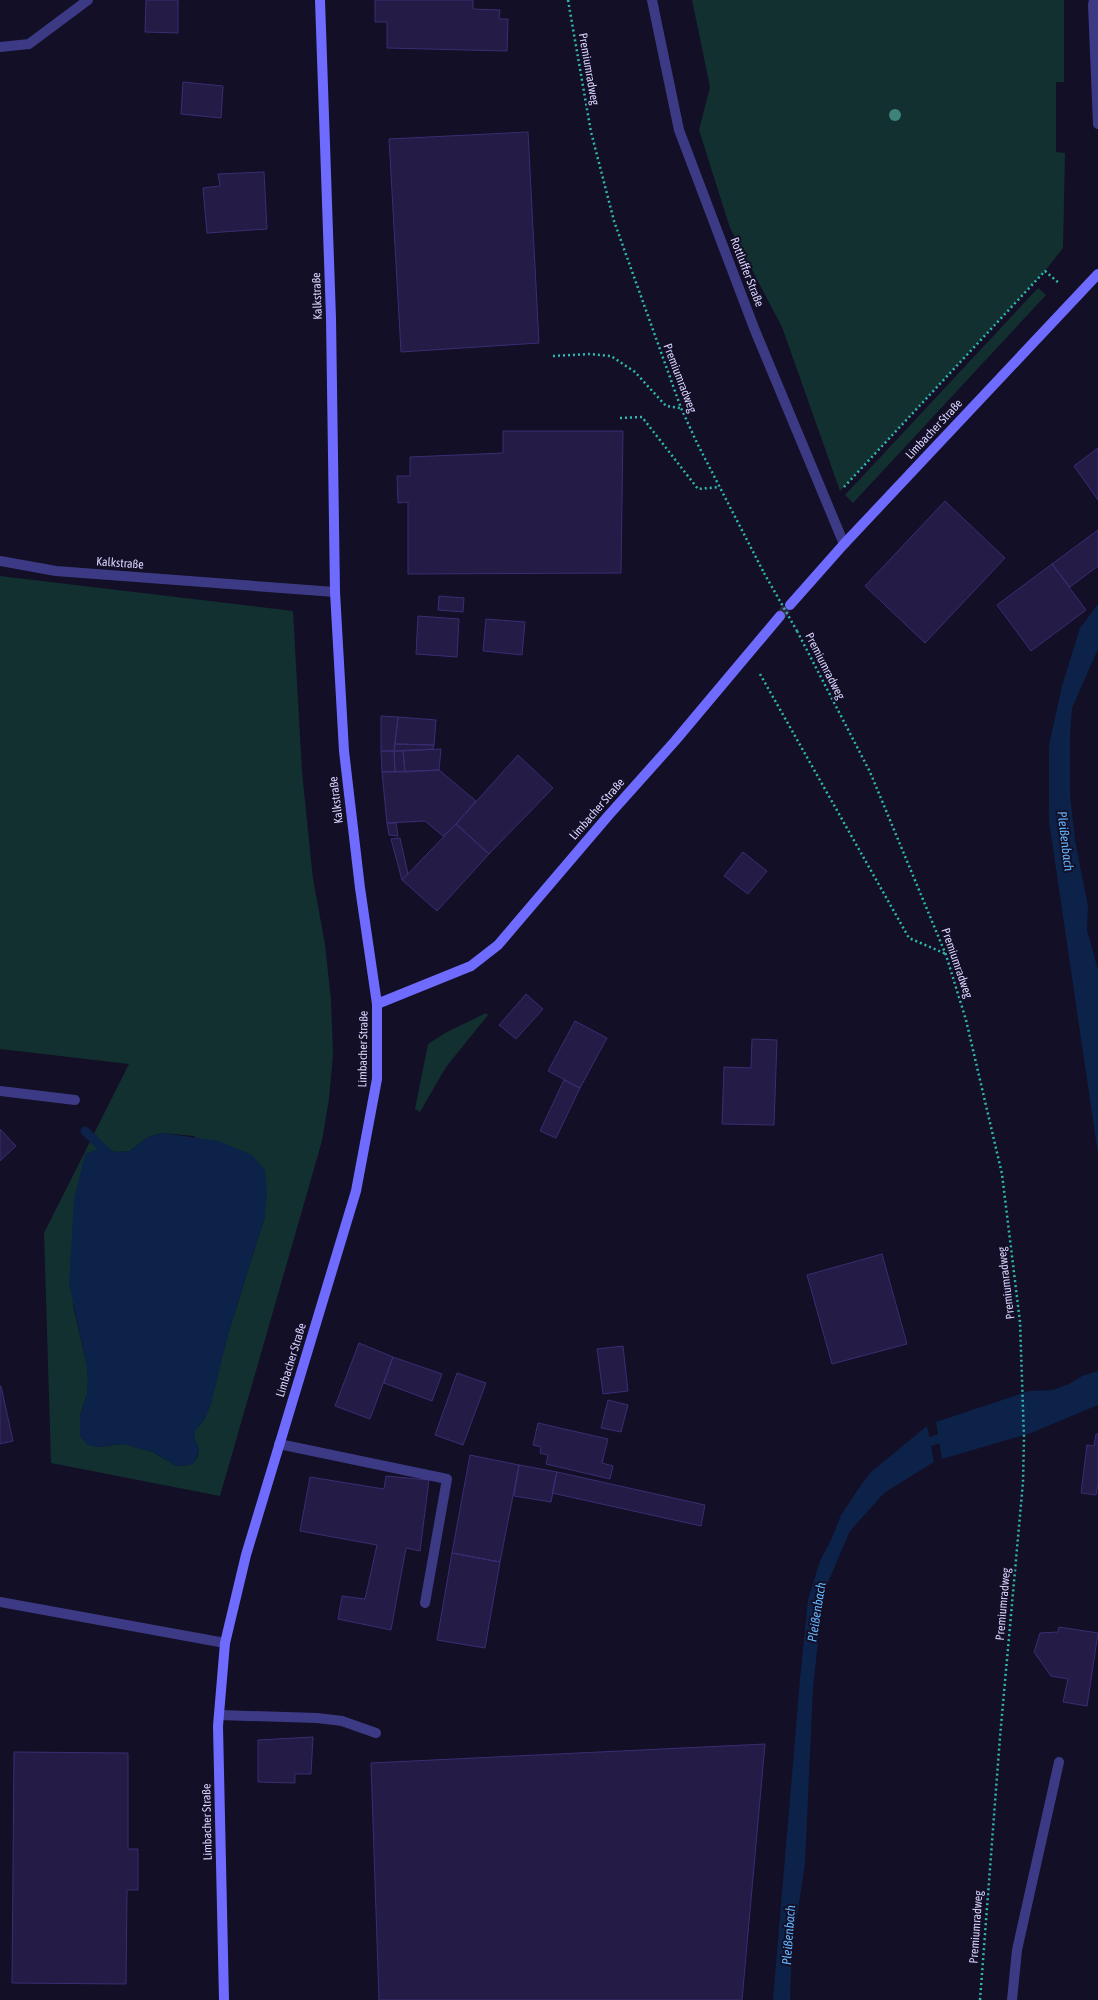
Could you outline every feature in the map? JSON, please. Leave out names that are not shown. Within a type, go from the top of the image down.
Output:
[{"type":"main road","name":"Kalkstraße","points":[[320,0],[331,325],[335,592],[344,751],[360,888],[377,1004]]},
{"type":"main road","name":"Limbacher Straße","points":[[790,605],[844,544],[1098,274]]},
{"type":"main road","name":"Limbacher Straße","points":[[224,2000],[219,1715],[225,1643],[246,1555],[356,1191],[377,1079],[377,1004],[471,966],[498,945],[608,816],[675,741],[780,616]]},
{"type":"street","points":[[0,47],[29,44],[88,0]]},
{"type":"street","name":"Rottluffer Straße","points":[[652,0],[679,130],[754,328],[844,544]]},
{"type":"street","points":[[1094,0],[1098,124]]},
{"type":"street","name":"Kalkstraße","points":[[0,561],[56,571],[335,592]]},
{"type":"street","points":[[0,1091],[74,1100]]},
{"type":"street","points":[[279,1444],[447,1479],[425,1603]]},
{"type":"street","points":[[0,1602],[225,1643]]},
{"type":"street","points":[[219,1715],[342,1721],[376,1733]]},
{"type":"street","points":[[1012,2000],[1017,1950],[1059,1762]]},
{"type":"path","name":"Premiumradweg","points":[[568,0],[591,132],[614,220],[680,408],[764,573],[797,631],[870,772],[946,955],[966,1020],[1002,1174],[1020,1322],[1021,1386],[1024,1438],[1023,1482],[1000,1737],[980,2000]]},
{"type":"path","points":[[840,491],[1045,271],[1076,297]]},
{"type":"path","points":[[553,356],[590,354],[611,356],[635,372],[666,406],[680,408]]},
{"type":"path","points":[[620,418],[642,417],[698,489],[719,486]]},
{"type":"path","points":[[748,654],[909,938],[946,955]]},
{"type":"green space","points":[[692,0],[1064,0],[1064,82],[1056,82],[1056,152],[1065,153],[1063,248],[1045,271],[840,491],[782,327],[730,228],[699,130],[710,87]]},
{"type":"green space","points":[[1038,288],[1046,295],[853,503],[845,495]]},
{"type":"green space","points":[[0,576],[293,611],[302,772],[313,879],[325,944],[331,1000],[333,1054],[329,1099],[322,1141],[220,1496],[51,1463],[44,1233],[129,1064],[0,1049]],"holes":[[[163,1133],[194,1136],[265,1216],[229,1331],[205,1419],[195,1430],[195,1440],[199,1449],[197,1458],[190,1465],[176,1466],[153,1452],[124,1444],[97,1447],[80,1416],[87,1394],[87,1366],[73,1305],[95,1150],[120,1152],[130,1151],[148,1137]]]},
{"type":"green space","points":[[486,1013],[488,1015],[446,1067],[420,1112],[415,1109],[428,1044],[445,1033]]},
{"type":"water","points":[[1098,604],[1098,649],[1072,708],[1070,735],[1070,794],[1075,840],[1088,906],[1087,930],[1098,970],[1098,1154],[1049,821],[1049,745],[1062,686],[1080,628]]},
{"type":"water","points":[[163,1133],[219,1141],[252,1155],[265,1170],[267,1193],[265,1216],[229,1331],[211,1404],[205,1419],[195,1430],[195,1440],[199,1449],[195,1462],[190,1465],[176,1466],[153,1452],[123,1444],[97,1447],[88,1445],[80,1437],[80,1416],[87,1394],[87,1366],[69,1284],[74,1200],[85,1154],[95,1150],[120,1152],[130,1151],[148,1137]]},
{"type":"water","points":[[1098,1371],[1098,1405],[1031,1433],[942,1459],[936,1422],[1029,1391],[1053,1390],[1069,1384],[1082,1376]]},
{"type":"water","points":[[927,1426],[934,1462],[884,1493],[850,1531],[823,1594],[813,1689],[805,1863],[792,1949],[790,2000],[773,2000],[808,1600],[820,1561],[832,1538],[841,1515],[861,1485],[871,1472]]},
{"type":"building","points":[[146,0],[178,0],[178,33],[145,32]]},
{"type":"building","points":[[375,0],[473,0],[473,9],[500,10],[499,19],[508,19],[507,51],[387,48],[387,22],[375,22]]},
{"type":"building","points":[[183,82],[223,86],[221,118],[181,114]]},
{"type":"building","points":[[528,132],[539,343],[401,352],[389,139]]},
{"type":"building","points":[[264,172],[267,229],[207,233],[203,188],[220,186],[218,174]]},
{"type":"building","points":[[503,431],[623,431],[621,573],[408,574],[408,502],[398,503],[397,476],[410,476],[410,457],[503,453]]},
{"type":"building","points":[[1098,448],[1098,500],[1074,466]]},
{"type":"building","points":[[945,501],[1005,558],[925,643],[865,586]]},
{"type":"building","points":[[1098,530],[1098,566],[1070,587],[1052,564]]},
{"type":"building","points":[[1052,564],[1086,610],[1031,651],[997,605]]},
{"type":"building","points":[[439,596],[464,598],[463,612],[438,610]]},
{"type":"building","points":[[418,616],[459,619],[457,657],[416,654]]},
{"type":"building","points":[[486,619],[525,622],[522,655],[483,651]]},
{"type":"building","points":[[381,716],[398,717],[394,751],[381,751]]},
{"type":"building","points":[[398,717],[436,720],[434,745],[395,744]]},
{"type":"building","points":[[395,744],[434,745],[433,749],[394,751]]},
{"type":"building","points":[[441,749],[439,770],[405,772],[403,751]]},
{"type":"building","points":[[381,751],[394,751],[395,772],[382,772]]},
{"type":"building","points":[[394,751],[403,751],[405,772],[395,772]]},
{"type":"building","points":[[518,755],[553,788],[489,854],[456,824]]},
{"type":"building","points":[[439,770],[476,801],[456,824],[443,836],[425,821],[387,823],[382,772]]},
{"type":"building","points":[[387,823],[396,823],[398,836],[389,835]]},
{"type":"building","points":[[456,824],[489,854],[437,911],[402,880]]},
{"type":"building","points":[[400,838],[408,874],[402,880],[391,839]]},
{"type":"building","points":[[743,852],[767,871],[748,894],[724,876]]},
{"type":"building","points":[[526,994],[543,1009],[516,1039],[499,1025]]},
{"type":"building","points":[[575,1021],[607,1038],[580,1088],[548,1071]]},
{"type":"building","points":[[752,1039],[777,1040],[774,1125],[722,1124],[724,1067],[751,1068]]},
{"type":"building","points":[[564,1080],[580,1088],[556,1138],[540,1131]]},
{"type":"building","points":[[0,1129],[16,1146],[0,1161]]},
{"type":"building","points":[[882,1254],[907,1344],[832,1364],[807,1275]]},
{"type":"building","points":[[359,1343],[393,1357],[370,1419],[335,1406]]},
{"type":"building","points":[[623,1346],[628,1391],[603,1394],[597,1349]]},
{"type":"building","points":[[393,1357],[442,1374],[432,1401],[384,1383]]},
{"type":"building","points":[[457,1373],[486,1383],[463,1445],[435,1435]]},
{"type":"building","points":[[0,1386],[13,1441],[0,1444]]},
{"type":"building","points":[[608,1400],[628,1405],[621,1432],[601,1428]]},
{"type":"building","points":[[538,1423],[608,1439],[602,1463],[613,1466],[610,1479],[546,1464],[548,1455],[540,1453],[541,1447],[533,1445]]},
{"type":"building","points":[[1096,1434],[1098,1434],[1098,1483],[1096,1495],[1081,1493],[1087,1445],[1094,1446]]},
{"type":"building","points":[[470,1455],[519,1465],[500,1562],[452,1553]]},
{"type":"building","points":[[519,1465],[557,1472],[551,1502],[514,1496]]},
{"type":"building","points":[[557,1472],[705,1505],[701,1526],[552,1493]]},
{"type":"building","points":[[386,1476],[429,1480],[420,1551],[406,1548],[391,1630],[338,1619],[342,1596],[365,1599],[377,1545],[300,1531],[310,1477],[384,1489]]},
{"type":"building","points":[[452,1553],[500,1562],[485,1648],[437,1640]]},
{"type":"building","points":[[1059,1627],[1098,1633],[1087,1706],[1063,1702],[1068,1679],[1051,1676],[1034,1652],[1040,1633],[1058,1632]]},
{"type":"building","points":[[313,1737],[311,1774],[295,1774],[295,1783],[258,1782],[258,1740]]},
{"type":"building","points":[[765,1744],[742,2000],[379,2000],[371,1763]]},
{"type":"building","points":[[14,1752],[128,1753],[128,1849],[138,1849],[138,1890],[127,1890],[126,1984],[12,1983]]},
{"type":"waterway","points":[[85,1131],[114,1159]]},
{"type":"waterway","name":"Pleißenbach","points":[[921,1447],[926,1443],[950,1435]]},
{"type":"tunnel","points":[[780,616],[790,605]]}]
